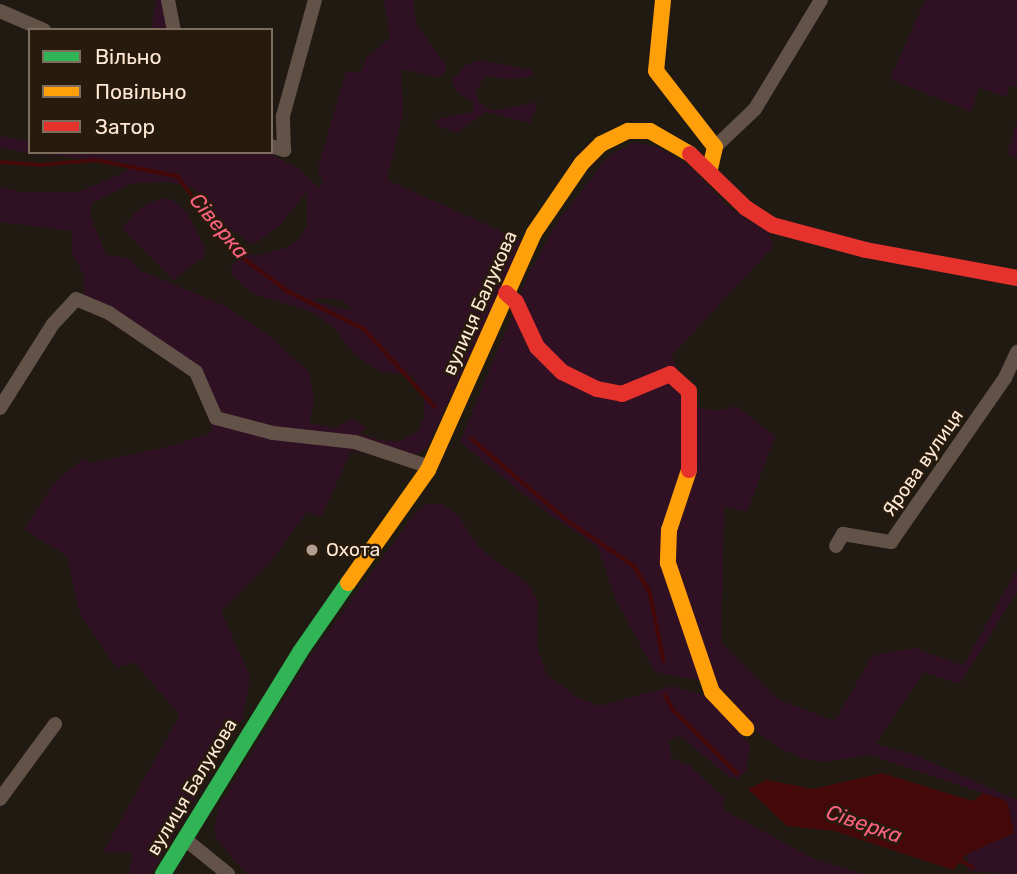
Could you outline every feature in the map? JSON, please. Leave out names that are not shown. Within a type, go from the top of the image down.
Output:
[{"type":"main road","points":[[663,0],[656,71],[715,147],[710,169]]},
{"type":"main road","name":"вулиця Балукова","points":[[163,874],[300,652],[428,470],[506,293],[541,223],[582,163],[601,144],[628,131],[650,131],[671,140],[710,169],[746,208],[797,235],[1017,278]]},
{"type":"main road","points":[[506,293],[516,302],[537,347],[562,372],[597,390],[622,394],[670,374],[689,391],[692,459],[669,530],[668,563],[712,692],[746,727]]},
{"type":"street","points":[[168,0],[174,28]]},
{"type":"street","points":[[273,147],[284,150],[286,104],[315,0]]},
{"type":"street","points":[[715,147],[755,108],[821,0]]},
{"type":"street","points":[[0,11],[39,28]]},
{"type":"street","points":[[273,118],[286,104]]},
{"type":"street","points":[[0,408],[52,324],[76,299],[109,313],[196,372],[216,418],[273,433],[355,442],[424,465],[428,470]]},
{"type":"street","name":"Ярова вулиця","points":[[836,546],[843,534],[891,542],[1005,379],[1017,352]]},
{"type":"street","points":[[0,799],[55,724]]},
{"type":"street","points":[[186,840],[228,874]]},
{"type":"shaded area","points":[[156,0],[165,0],[171,28],[151,28]]},
{"type":"shaded area","points":[[384,0],[413,0],[416,24],[447,67],[440,78],[404,69],[401,72],[403,112],[387,180],[523,241],[427,448],[412,456],[351,451],[321,517],[307,512],[271,561],[221,611],[250,677],[243,718],[151,874],[129,874],[133,853],[103,852],[180,715],[134,662],[117,668],[80,614],[67,556],[24,529],[54,483],[83,459],[90,463],[171,446],[213,432],[194,377],[84,306],[84,275],[72,253],[72,231],[0,222],[0,186],[19,192],[79,192],[127,171],[127,163],[42,154],[270,154],[296,167],[318,187],[324,182],[317,171],[346,72],[361,72],[367,57],[390,38]],"holes":[[[168,182],[193,188],[216,219],[253,245],[279,226],[307,191],[307,227],[299,239],[286,248],[256,256],[234,244],[231,250],[237,260],[231,267],[232,274],[251,293],[312,312],[334,327],[354,354],[380,372],[412,375],[424,395],[424,418],[417,432],[399,441],[385,441],[360,434],[366,428],[353,419],[334,428],[309,423],[314,400],[309,372],[267,334],[223,305],[139,270],[128,258],[106,255],[90,216],[92,203],[133,183]],[[319,298],[343,300],[354,311],[312,301]]]},
{"type":"shaded area","points":[[925,0],[1017,0],[1017,87],[1010,85],[1006,97],[979,87],[971,112],[890,79]]},
{"type":"shaded area","points":[[480,60],[532,70],[535,76],[510,79],[484,76],[476,93],[480,103],[493,111],[538,102],[530,123],[486,112],[457,133],[436,125],[434,120],[473,112],[473,102],[456,91],[452,81],[464,66]]},
{"type":"shaded area","points":[[1017,120],[1017,158],[1007,154]]},
{"type":"shaded area","points":[[0,136],[28,142],[28,153],[0,147]]},
{"type":"shaded area","points":[[635,142],[658,147],[690,167],[732,210],[769,233],[773,247],[671,356],[696,407],[718,411],[736,406],[775,436],[747,512],[724,506],[721,642],[779,700],[835,721],[872,656],[916,648],[963,666],[1017,569],[1017,591],[960,684],[924,672],[875,744],[915,755],[1017,800],[1017,874],[967,871],[967,854],[1014,833],[1007,801],[870,755],[824,762],[804,759],[779,748],[758,732],[727,694],[709,682],[655,672],[615,598],[598,547],[543,510],[460,442],[529,274],[557,222],[609,156]]},
{"type":"shaded area","points":[[160,199],[171,199],[186,211],[206,249],[203,257],[174,280],[122,228],[140,208]]},
{"type":"shaded area","points":[[427,504],[441,504],[458,515],[480,549],[528,584],[538,601],[537,648],[547,675],[578,698],[600,706],[672,686],[710,697],[750,745],[746,770],[738,779],[731,778],[679,735],[669,740],[671,758],[689,765],[725,799],[722,809],[812,858],[863,874],[247,874],[218,841],[214,830],[219,806],[309,658],[416,512]]},
{"type":"water","points":[[882,773],[973,801],[983,793],[1007,801],[1014,833],[967,854],[953,870],[835,831],[787,826],[748,789],[767,780],[813,789]]},
{"type":"waterway","name":"Сіверка","points":[[0,162],[39,165],[96,160],[177,176],[238,254],[289,292],[364,329],[435,407]]},
{"type":"waterway","name":"Сіверка","points":[[472,439],[568,521],[634,566],[650,592],[664,661]]},
{"type":"waterway","name":"Сіверка","points":[[665,694],[673,710],[737,773]]},
{"type":"waterway","name":"Сіверка","points":[[958,859],[973,867]]},
{"type":"traffic: fast","points":[[163,874],[300,652],[348,583]]},
{"type":"traffic: slow","points":[[663,0],[656,71],[715,147],[710,169]]},
{"type":"traffic: slow","points":[[348,583],[428,470],[534,233],[582,163],[601,144],[628,131],[650,131],[690,154]]},
{"type":"traffic: slow","points":[[689,470],[669,530],[668,563],[712,692],[746,728]]},
{"type":"traffic: jam","points":[[690,154],[746,208],[772,225],[866,250],[1017,278]]},
{"type":"traffic: jam","points":[[506,293],[516,302],[537,347],[562,372],[597,389],[622,394],[670,374],[689,391],[689,470]]},
{"type":"place","name":"Охота","points":[[312,550]]}]
